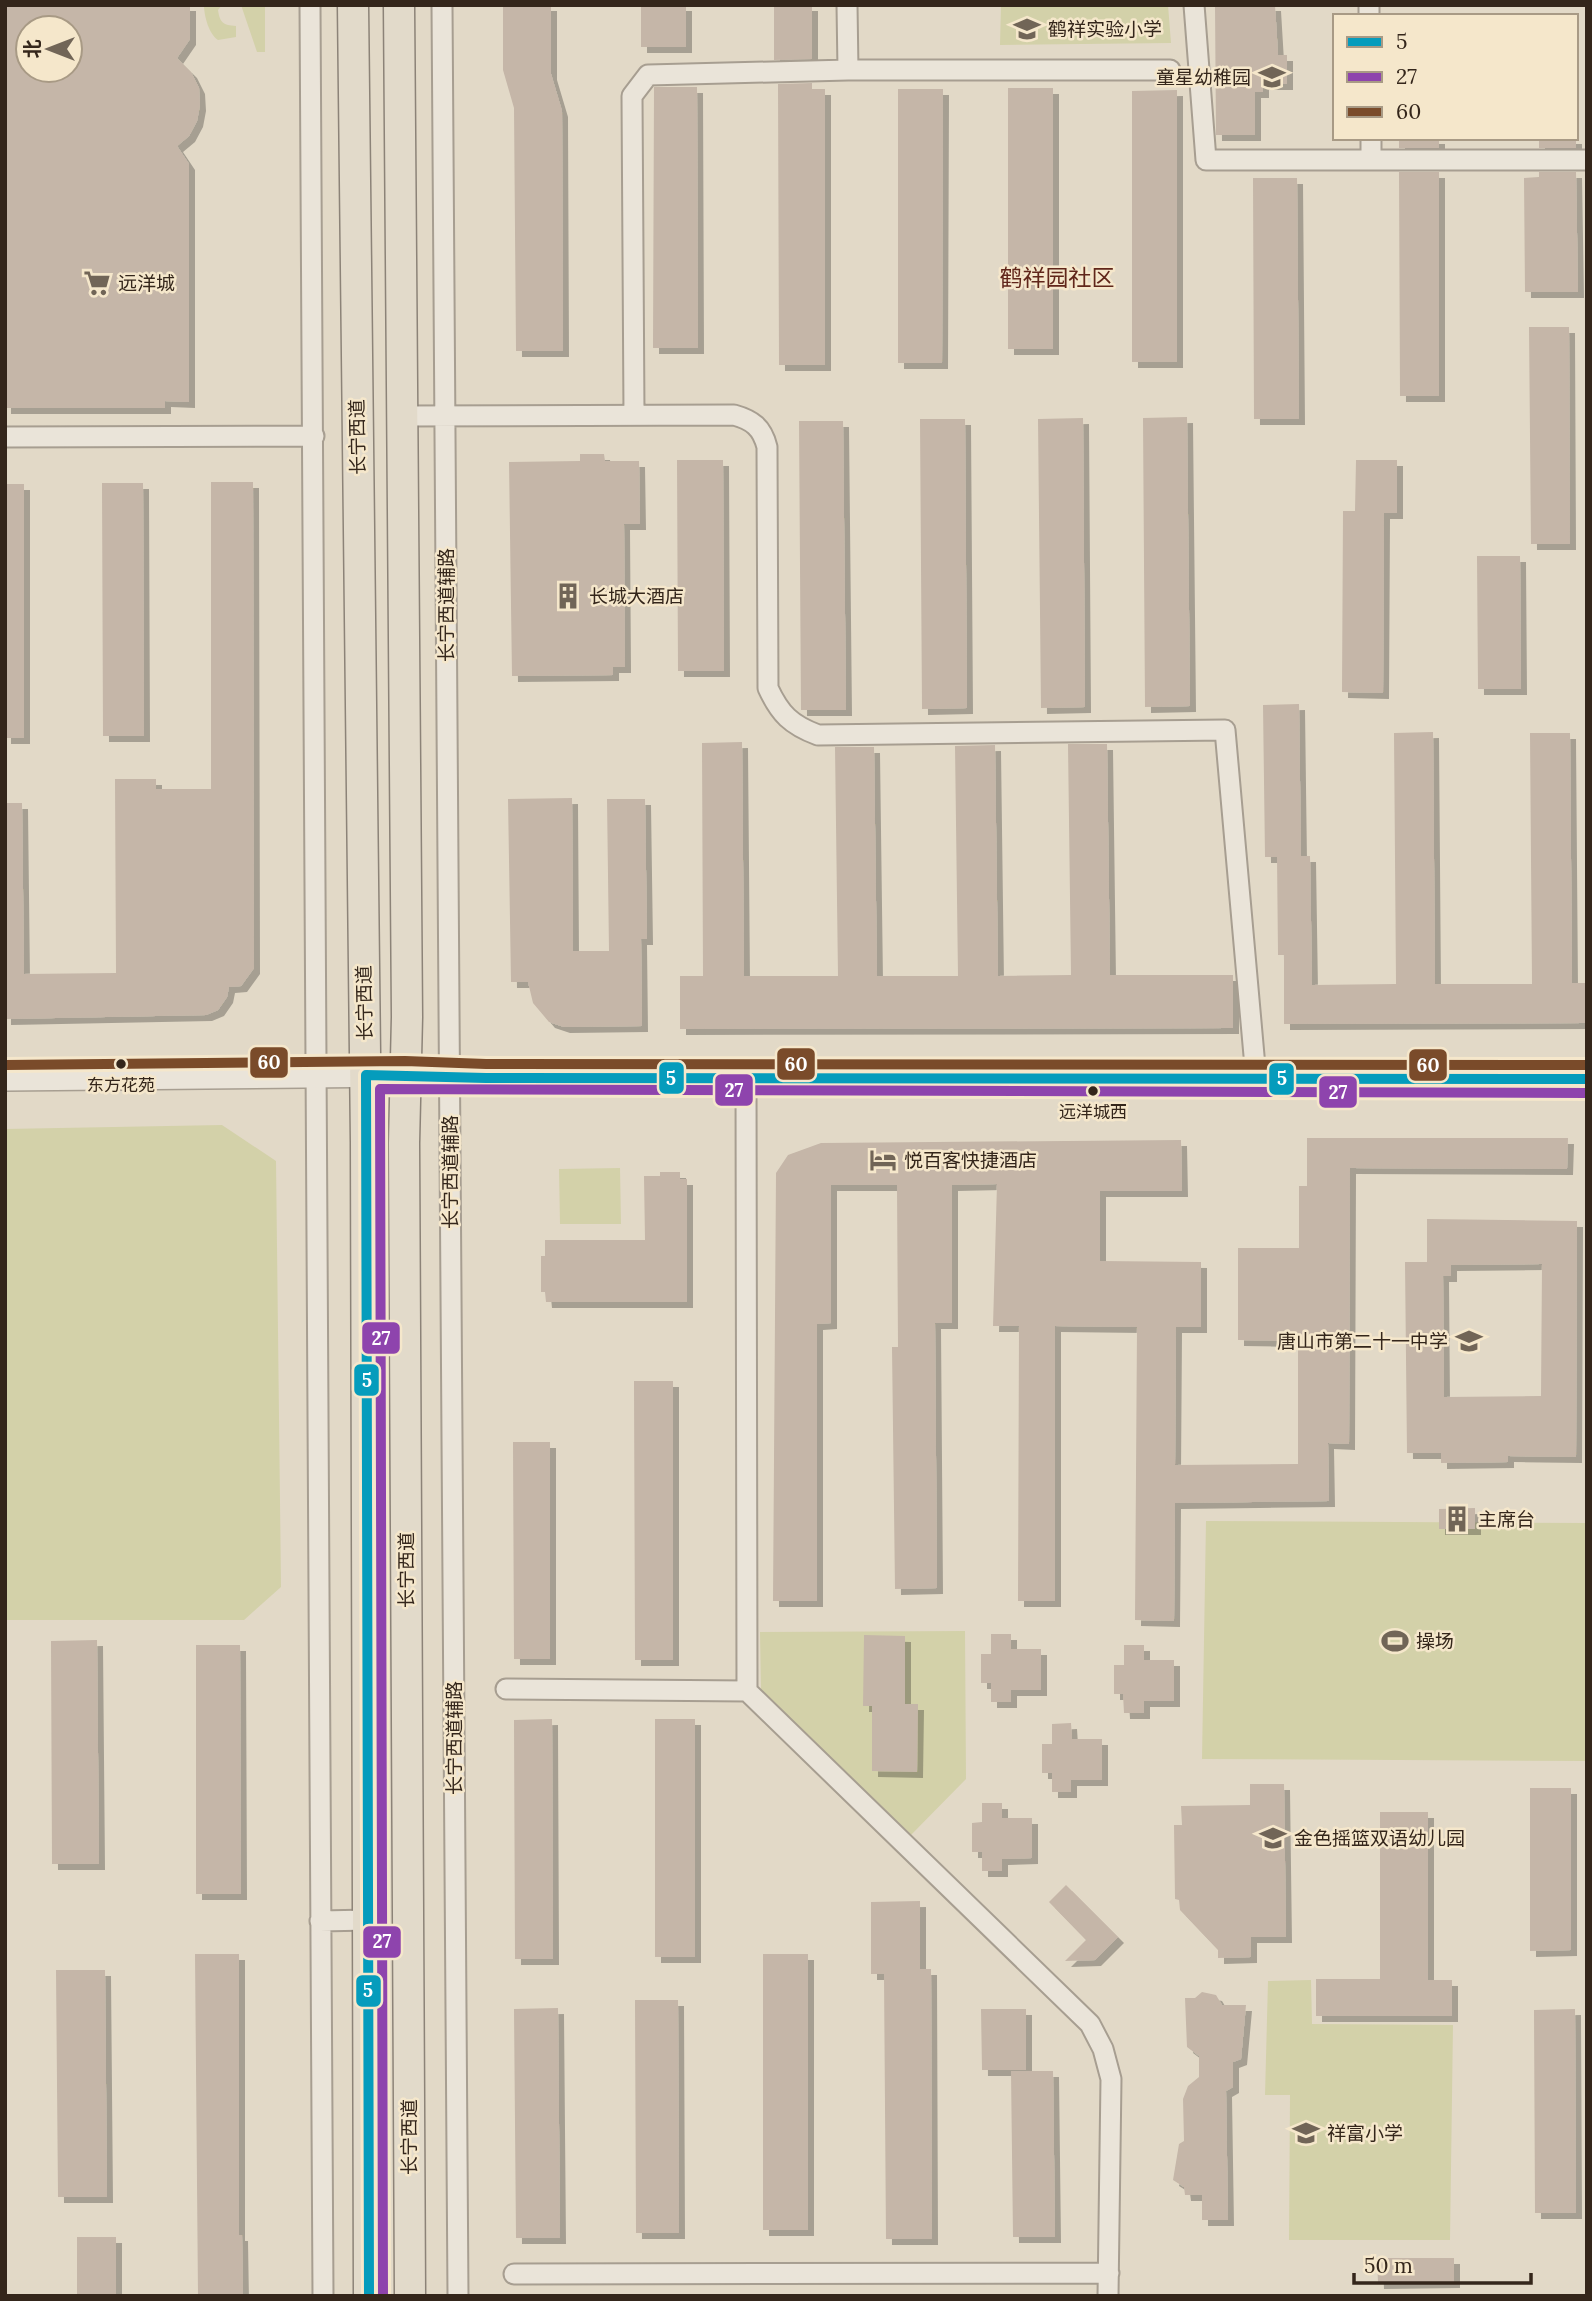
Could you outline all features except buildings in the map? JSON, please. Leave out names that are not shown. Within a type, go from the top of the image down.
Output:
[{"type":"main road","name":"长宁西道","points":[[353,5],[366,1075],[369,2296]]},
{"type":"main road","name":"长宁西道","points":[[399,5],[410,2296]]},
{"type":"street","points":[[310,5],[323,2296]]},
{"type":"street","name":"长宁西道辅路","points":[[442,5],[458,2296]]},
{"type":"street","points":[[847,5],[848,70]]},
{"type":"street","points":[[1194,5],[1206,160],[1587,160]]},
{"type":"street","points":[[634,414],[632,96],[648,75],[848,70],[1170,71]]},
{"type":"street","points":[[1371,140],[1371,160]]},
{"type":"street","points":[[401,416],[734,415],[750,420],[764,433],[767,447],[768,688],[778,710],[795,727],[818,736],[1224,730],[1256,1078]]},
{"type":"street","points":[[5,437],[314,436]]},
{"type":"street","points":[[5,1079],[405,1075],[486,1078],[1587,1079]]},
{"type":"street","points":[[746,1077],[747,1691]]},
{"type":"street","points":[[506,1689],[747,1691],[1090,2024],[1103,2049],[1111,2079],[1108,2296]]},
{"type":"street","points":[[320,1921],[369,1920]]},
{"type":"street","points":[[514,2274],[1109,2273]]},
{"type":"shaded area","points":[[204,5],[222,5],[218,10],[220,18],[225,24],[236,26],[236,37],[218,40],[212,34]]},
{"type":"shaded area","points":[[241,5],[265,5],[265,52],[257,52]]},
{"type":"shaded area","points":[[1001,5],[1168,5],[1171,43],[1000,45]]},
{"type":"shaded area","points":[[222,1125],[276,1161],[281,1587],[244,1620],[5,1620],[5,1129]]},
{"type":"shaded area","points":[[620,1168],[621,1224],[560,1224],[559,1169]]},
{"type":"shaded area","name":"操场","points":[[1206,1521],[1587,1523],[1587,1761],[1202,1759]]},
{"type":"shaded area","points":[[965,1631],[966,1779],[909,1837],[761,1691],[760,1632]]},
{"type":"shaded area","points":[[1311,1980],[1312,2024],[1453,2025],[1450,2240],[1289,2240],[1290,2095],[1265,2095],[1268,1981]]},
{"type":"transit line","name":"60","points":[[5,1065],[405,1061],[486,1064],[1587,1065]]},
{"type":"transit line","name":"5","points":[[369,2296],[366,1075],[486,1078],[1587,1079]]},
{"type":"transit line","name":"27","points":[[383,2296],[380,1089],[1587,1093]]},
{"type":"place","name":"鹤祥实验小学","points":[[1027,29]]},
{"type":"place","name":"童星幼稚园","points":[[1272,77]]},
{"type":"place","name":"远洋城","points":[[97,283]]},
{"type":"place","name":"长城大酒店","points":[[568,596]]},
{"type":"place","name":"东方花苑","points":[[121,1064]]},
{"type":"place","name":"远洋城西","points":[[1093,1091]]},
{"type":"place","name":"悦百客快捷酒店","points":[[883,1160]]},
{"type":"place","name":"唐山市第二十一中学","points":[[1469,1341]]},
{"type":"place","name":"主席台","points":[[1457,1519]]},
{"type":"place","name":"操场","points":[[1395,1641]]},
{"type":"place","name":"金色摇篮双语幼儿园","points":[[1273,1838]]},
{"type":"place","name":"祥富小学","points":[[1306,2133]]},
{"type":"district","name":"鹤祥园社区","points":[[1057,278]]}]
